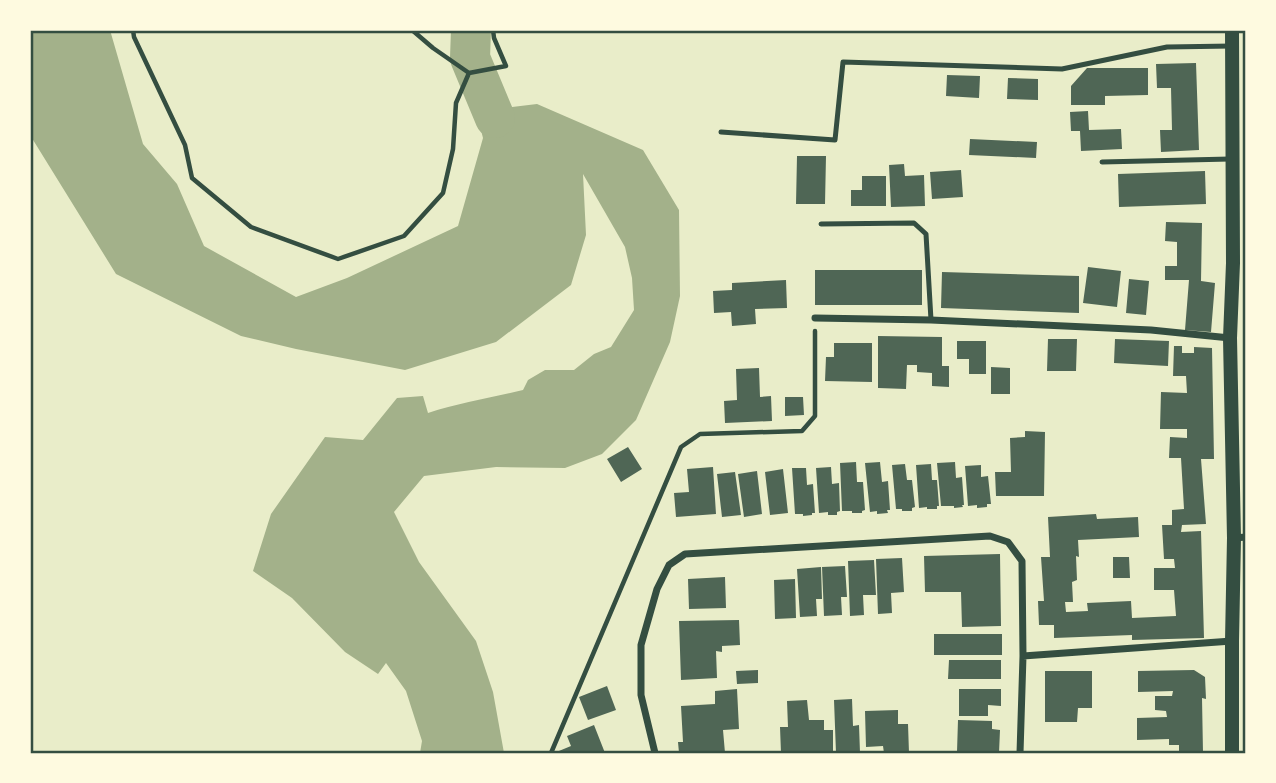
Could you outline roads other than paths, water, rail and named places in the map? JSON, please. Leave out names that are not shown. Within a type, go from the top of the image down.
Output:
[{"type":"main road","points":[[1231,30],[1233,263],[1230,338],[1240,538],[1232,641],[1232,753]]},
{"type":"street","points":[[815,318],[931,320],[1151,330],[1230,338]]},
{"type":"street","points":[[655,753],[642,695],[642,645],[657,589],[670,565],[685,554],[990,536],[1008,542],[1022,561],[1020,753]]},
{"type":"street","points":[[1023,656],[1232,641]]},
{"type":"lane","points":[[721,132],[835,140],[843,62],[1062,69],[1167,47],[1232,46]]},
{"type":"lane","points":[[1102,162],[1233,159]]},
{"type":"lane","points":[[821,224],[914,223],[926,234],[931,320]]},
{"type":"waterway","points":[[471,30],[470,58],[495,118]]}]
